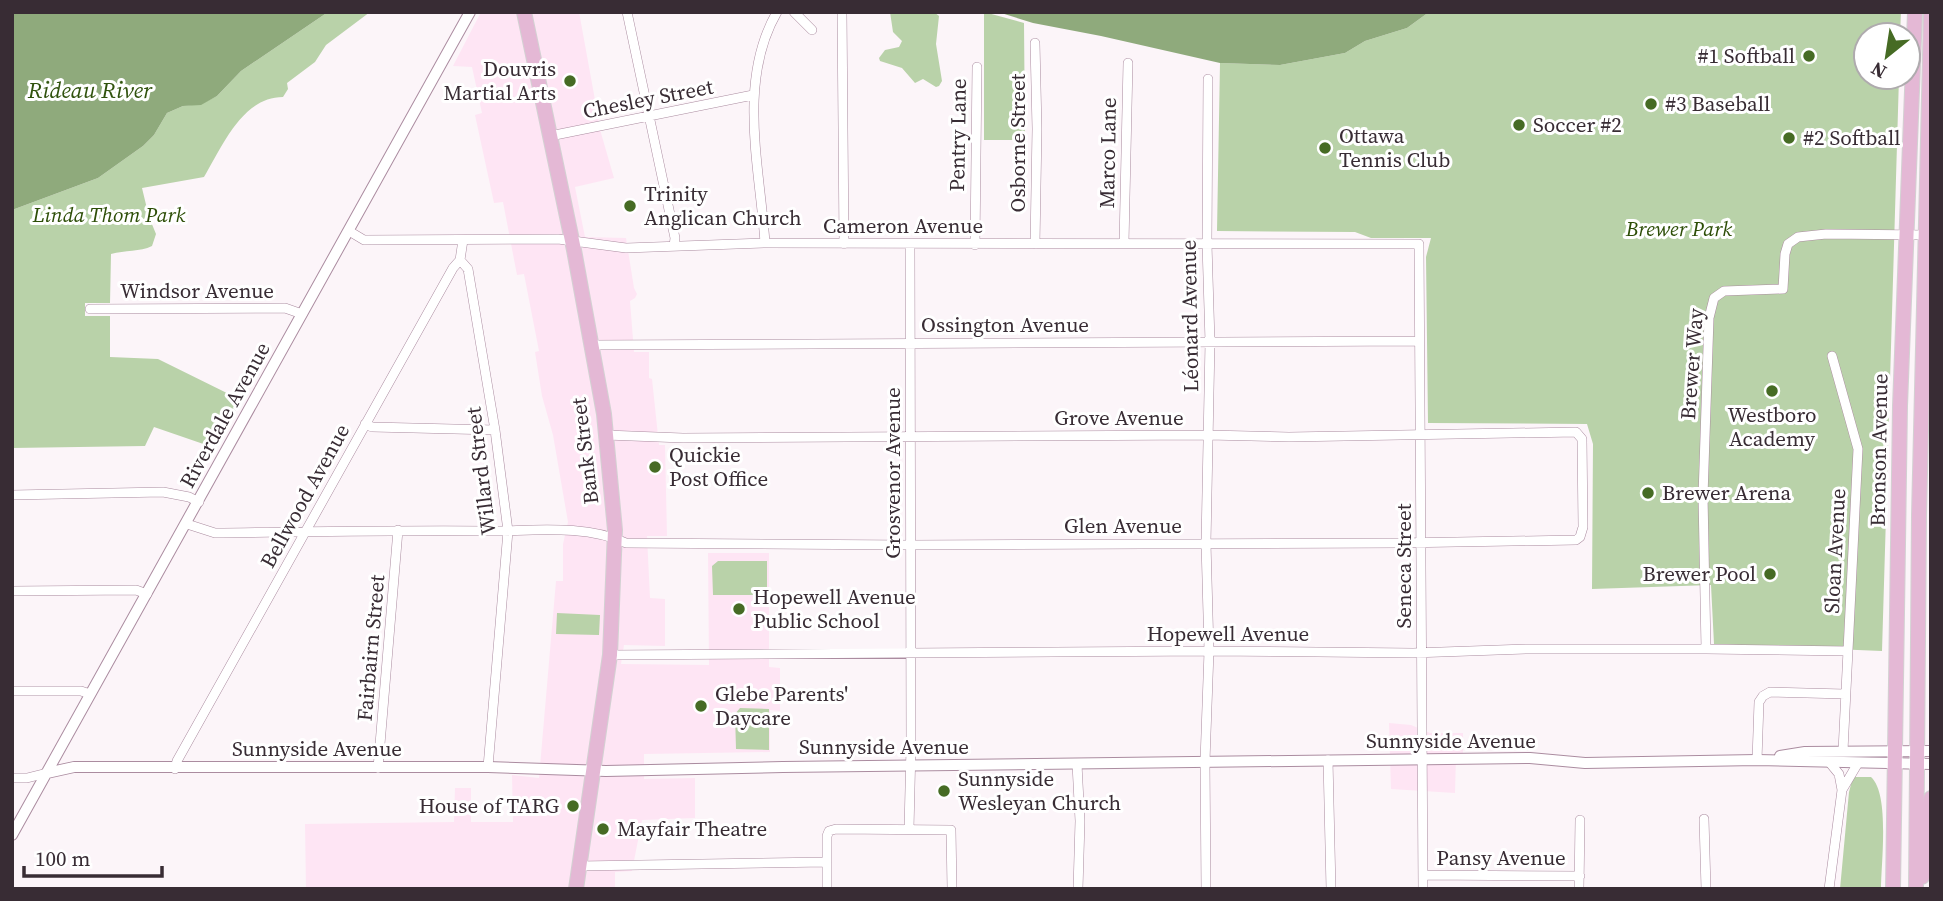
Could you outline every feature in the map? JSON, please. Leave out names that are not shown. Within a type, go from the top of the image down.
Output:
[{"type":"main road","name":"Bank Street","points":[[524,12],[572,240],[607,435],[615,538],[610,655],[576,889]]},
{"type":"main road","name":"Bronson Avenue","points":[[1893,889],[1900,405],[1915,12]]},
{"type":"main road","name":"Bronson Avenue","points":[[1918,889],[1924,757],[1919,704],[1919,515],[1926,454],[1927,111],[1931,14]]},
{"type":"main road","points":[[1919,704],[1923,719],[1931,727]]},
{"type":"main road","points":[[1918,889],[1927,857],[1931,798]]},
{"type":"street","name":"Riverdale Avenue","points":[[12,835],[470,12]]},
{"type":"street","points":[[627,12],[675,238],[674,246]]},
{"type":"street","points":[[765,243],[753,95],[765,40],[777,12]]},
{"type":"street","points":[[794,12],[812,30]]},
{"type":"street","points":[[842,12],[844,244]]},
{"type":"street","name":"Osborne Street","points":[[1035,43],[1035,244]]},
{"type":"street","name":"Marco Lane","points":[[1124,243],[1128,63]]},
{"type":"street","name":"Pentry Lane","points":[[975,245],[977,67]]},
{"type":"street","name":"Léonard Avenue","points":[[1206,889],[1205,761],[1209,651],[1206,543],[1210,342],[1207,244],[1208,79]]},
{"type":"street","name":"Chesley Street","points":[[550,136],[753,95]]},
{"type":"street","name":"Cameron Avenue","points":[[349,231],[364,240],[572,240],[625,248],[765,243],[1419,244]]},
{"type":"street","name":"Brewer Way","points":[[1706,649],[1703,496],[1709,318],[1714,299],[1724,292],[1783,289],[1785,254],[1788,244],[1798,237],[1826,234],[1927,235]]},
{"type":"street","name":"Bellwood Avenue","points":[[175,768],[365,424],[460,260],[463,240]]},
{"type":"street","name":"Grosvenor Avenue","points":[[909,244],[909,829]]},
{"type":"street","name":"Seneca Street","points":[[1419,244],[1423,889]]},
{"type":"street","name":"Willard Street","points":[[460,260],[468,269],[495,430],[508,531],[488,767]]},
{"type":"street","name":"Windsor Avenue","points":[[90,309],[285,308],[302,314]]},
{"type":"street","name":"Ossington Avenue","points":[[591,345],[1419,341]]},
{"type":"street","name":"Sloan Avenue","points":[[1832,356],[1858,449],[1843,751]]},
{"type":"street","points":[[365,424],[372,427],[495,430]]},
{"type":"street","name":"Grove Avenue","points":[[607,435],[683,438],[1576,432],[1583,439],[1583,486]]},
{"type":"street","name":"Glen Avenue","points":[[187,524],[215,533],[398,530],[575,532],[615,538],[626,543],[910,545],[1576,540],[1583,527],[1583,486]]},
{"type":"street","points":[[12,495],[163,492],[189,497],[199,502]]},
{"type":"street","name":"Fairbairn Street","points":[[378,768],[398,530]]},
{"type":"street","points":[[12,591],[136,590],[147,594]]},
{"type":"street","name":"Hopewell Avenue","points":[[610,655],[1422,652],[1527,649],[1847,652]]},
{"type":"street","points":[[12,691],[81,691],[90,694]]},
{"type":"street","points":[[1757,760],[1759,702],[1763,696],[1770,692],[1845,694]]},
{"type":"street","name":"Sunnyside Avenue","points":[[1757,760],[1805,752],[1843,751],[1895,757],[1924,757]]},
{"type":"street","name":"Sunnyside Avenue","points":[[12,778],[27,778],[74,767],[488,767],[594,771],[1530,758],[1585,763],[1757,760],[1858,763],[1895,757]]},
{"type":"street","points":[[1328,760],[1331,889]]},
{"type":"street","points":[[1829,889],[1842,790],[1839,774],[1830,763]]},
{"type":"street","points":[[1842,790],[1858,763]]},
{"type":"street","points":[[1077,764],[1080,821],[1078,889]]},
{"type":"street","points":[[1704,819],[1706,889]]},
{"type":"street","points":[[1579,889],[1580,820]]},
{"type":"street","points":[[827,889],[829,831],[909,829],[951,830],[953,889]]},
{"type":"street","points":[[579,866],[827,862]]},
{"type":"street","name":"Pansy Avenue","points":[[1423,875],[1580,876]]},
{"type":"shaded area","points":[[481,12],[579,12],[601,133],[614,178],[575,187],[585,237],[626,238],[637,294],[630,301],[634,352],[649,352],[649,378],[652,379],[659,445],[665,445],[667,536],[647,536],[650,598],[665,599],[665,646],[624,645],[621,664],[709,665],[708,553],[769,553],[769,667],[780,668],[780,711],[770,710],[770,752],[644,754],[644,779],[695,778],[695,818],[642,820],[632,871],[615,872],[615,889],[306,889],[305,824],[454,822],[455,788],[471,788],[471,822],[513,822],[512,775],[539,778],[556,581],[563,581],[563,544],[568,522],[553,435],[542,396],[535,352],[539,351],[524,274],[517,275],[503,202],[494,203],[475,115],[482,113],[472,67],[453,66]]},
{"type":"shaded area","points":[[1389,723],[1411,725],[1430,733],[1463,733],[1463,756],[1456,756],[1455,793],[1391,789]]},
{"type":"green space","name":"Linda Thom Park","points":[[328,12],[370,12],[326,45],[315,62],[287,83],[288,89],[283,97],[269,99],[245,114],[226,139],[204,177],[142,188],[156,234],[152,246],[111,254],[110,303],[85,303],[85,316],[110,316],[110,357],[158,359],[241,400],[215,448],[154,427],[145,446],[12,448],[12,210],[98,178],[143,146],[154,135],[167,113],[183,106],[201,104],[217,96],[241,71]]},
{"type":"green space","points":[[890,12],[934,12],[939,16],[936,44],[942,81],[939,86],[936,87],[923,79],[915,83],[902,68],[880,61],[879,58],[885,50],[899,47],[902,41],[893,32]]},
{"type":"green space","points":[[984,12],[1024,23],[1025,140],[984,140]]},
{"type":"green space","name":"Brewer Park","points":[[1429,12],[1901,12],[1901,21],[1852,21],[1852,91],[1899,91],[1882,651],[1714,644],[1711,585],[1592,589],[1593,444],[1587,424],[1428,423],[1426,257],[1431,238],[1371,238],[1355,232],[1217,231],[1220,63],[1280,65],[1345,53],[1365,41],[1407,28]]},
{"type":"green space","points":[[718,561],[767,561],[767,595],[713,595],[712,566]]},
{"type":"green space","points":[[557,613],[600,615],[599,635],[556,634]]},
{"type":"green space","points":[[740,708],[769,709],[769,750],[736,749],[735,714]]},
{"type":"green space","points":[[1853,777],[1871,777],[1881,798],[1881,889],[1840,889],[1849,792]]},
{"type":"water","name":"Rideau River","points":[[12,12],[328,12],[241,71],[217,96],[201,105],[183,106],[167,113],[154,135],[143,146],[98,178],[12,210]]},
{"type":"water","points":[[998,12],[1429,12],[1407,28],[1365,41],[1345,53],[1280,65],[1220,63],[1033,23]]},
{"type":"place","name":"#1 Softball","points":[[1809,56]]},
{"type":"place","name":"Douvris Martial Arts","points":[[570,81]]},
{"type":"place","name":"#3 Baseball","points":[[1651,104]]},
{"type":"place","name":"Soccer #2","points":[[1519,125]]},
{"type":"place","name":"#2 Softball","points":[[1789,138]]},
{"type":"place","name":"Ottawa Tennis Club","points":[[1325,148]]},
{"type":"place","name":"Trinity Anglican Church","points":[[630,206]]},
{"type":"place","name":"Westboro Academy","points":[[1772,391]]},
{"type":"place","name":"Quickie Post Office","points":[[655,467]]},
{"type":"place","name":"Brewer Arena","points":[[1648,493]]},
{"type":"place","name":"Brewer Pool","points":[[1770,574]]},
{"type":"place","name":"Hopewell Avenue Public School","points":[[739,609]]},
{"type":"place","name":"Glebe Parents' Daycare","points":[[701,706]]},
{"type":"place","name":"Sunnyside Wesleyan Church","points":[[944,791]]},
{"type":"place","name":"House of TARG","points":[[573,806]]},
{"type":"place","name":"Mayfair Theatre","points":[[603,829]]}]
